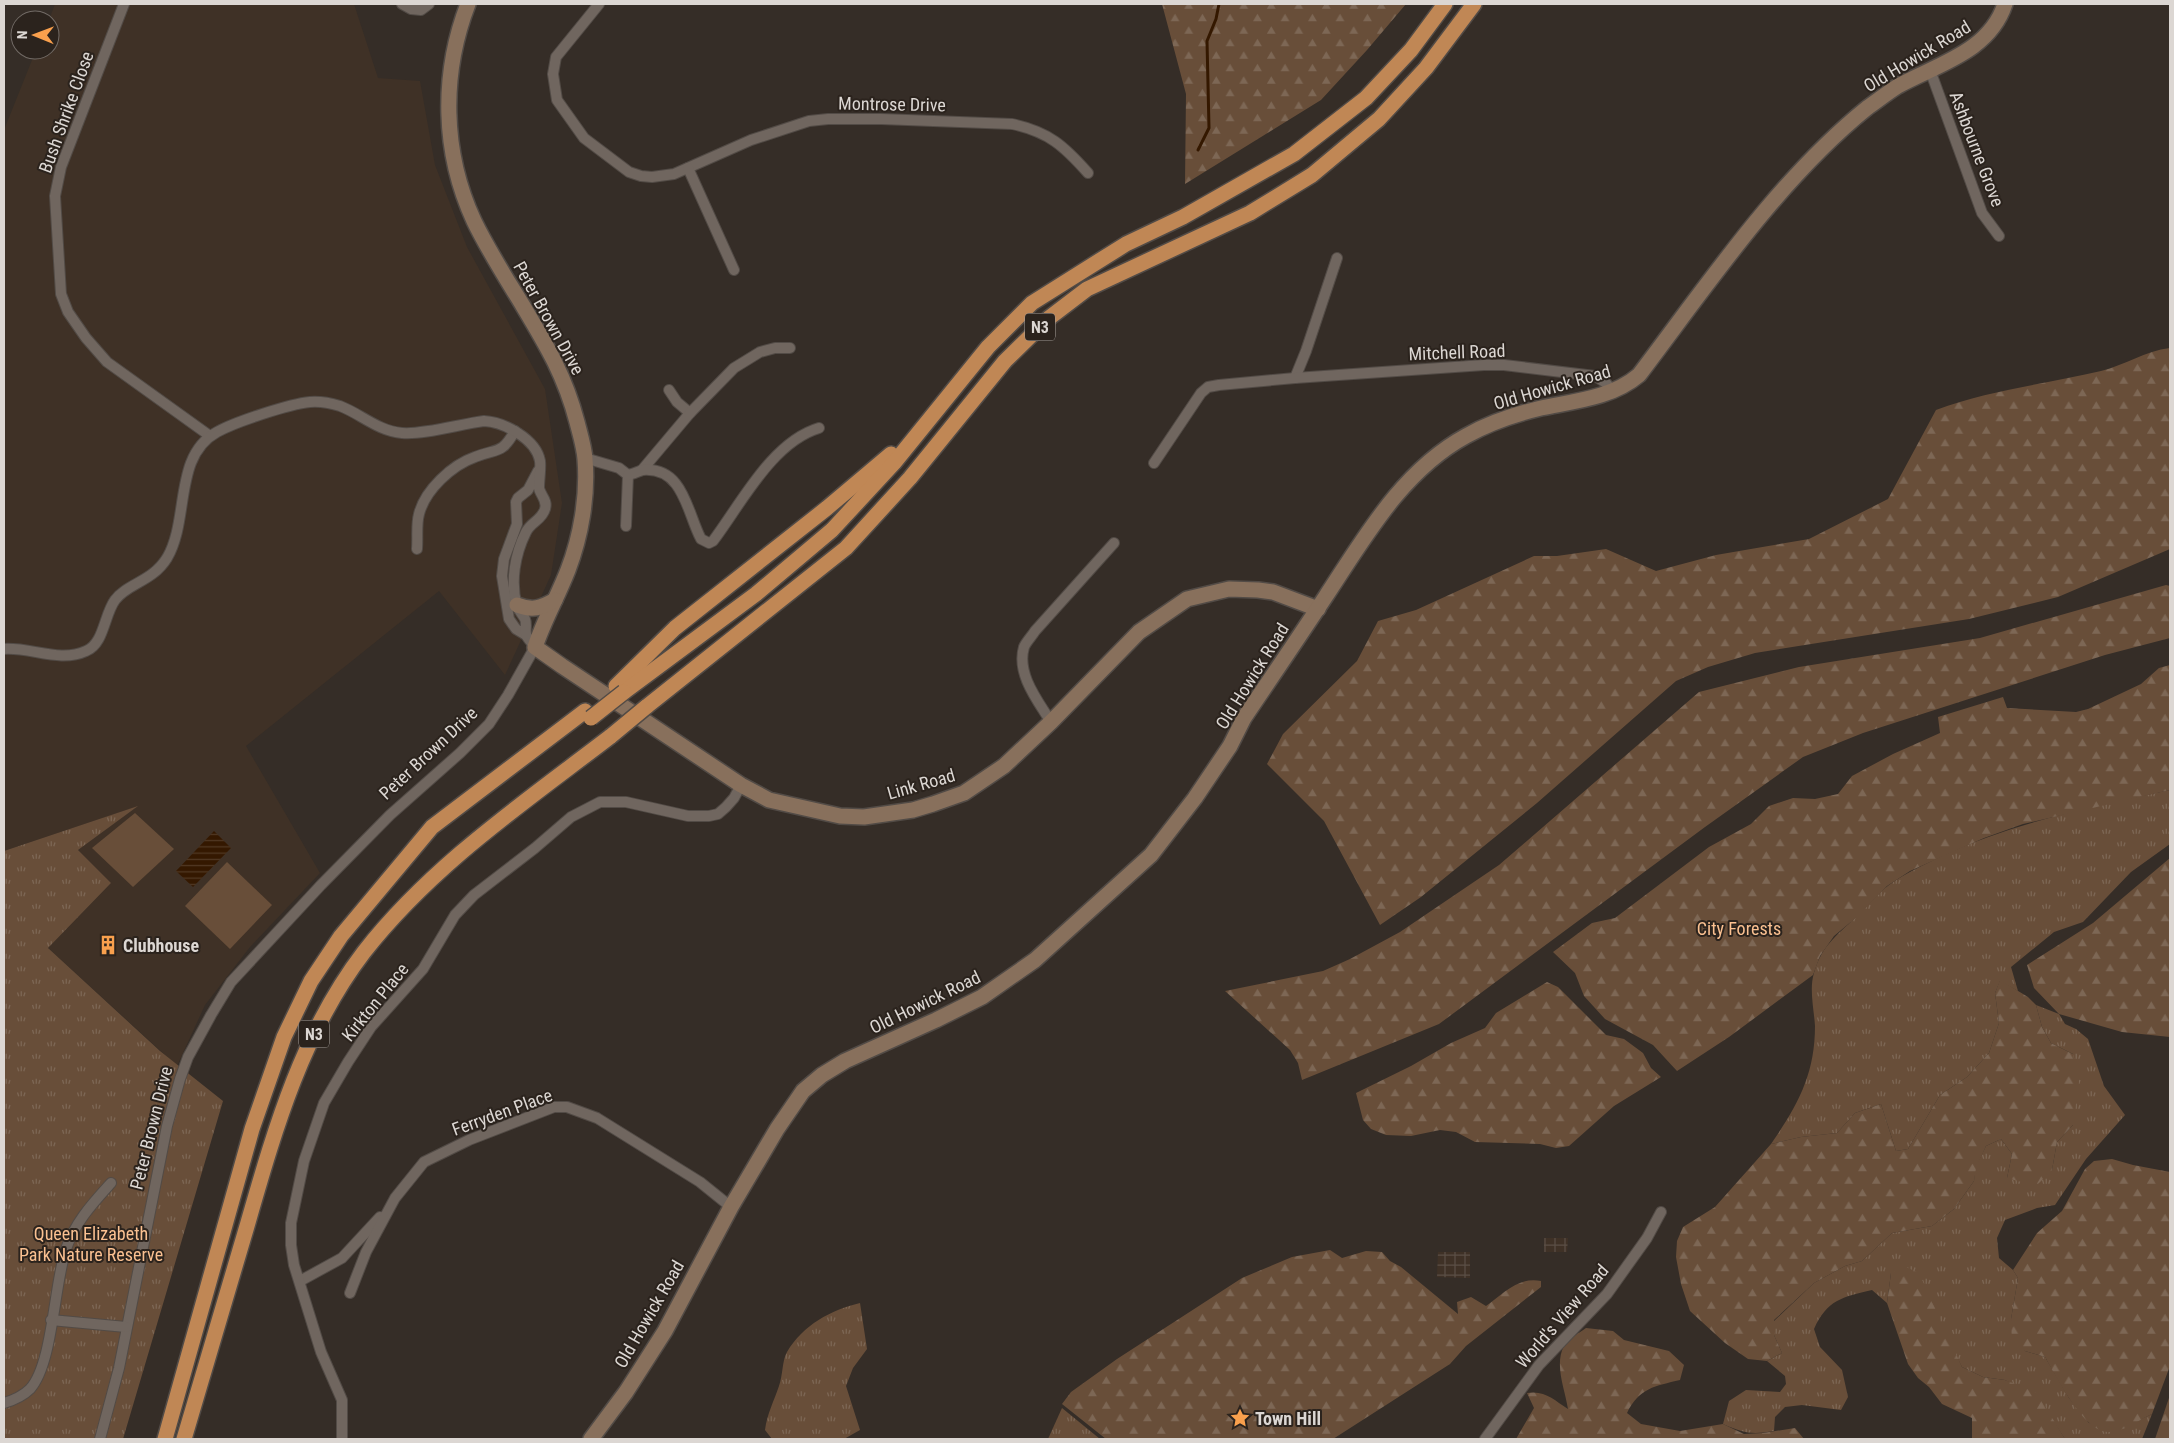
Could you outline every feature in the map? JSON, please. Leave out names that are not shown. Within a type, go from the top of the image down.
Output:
[{"type":"highway","name":"N3","points":[[165,1439],[252,1128],[284,1037],[311,981],[326,958],[341,936],[385,883],[434,834],[620,689],[756,594],[832,530],[894,462],[988,347],[1032,303],[1126,244],[1183,217],[1294,154],[1366,98],[1411,50],[1445,4]]},
{"type":"highway","name":"N3","points":[[184,1439],[273,1136],[304,1052],[334,996],[364,952],[404,907],[460,852],[611,736],[846,548],[910,478],[1005,361],[1049,318],[1086,289],[1250,213],[1312,175],[1379,119],[1426,68],[1474,4]]},
{"type":"highway","points":[[620,689],[674,628],[827,508],[894,451],[939,408]]},
{"type":"main road","name":"Peter Brown Drive","points":[[468,4],[453,54],[449,82],[448,116],[458,174],[474,220],[500,269],[558,366],[568,391],[585,458],[585,495],[578,536],[568,569],[555,600],[531,641]]},
{"type":"main road","name":"Old Howick Road","points":[[591,1439],[626,1392],[665,1331],[731,1207],[792,1106],[812,1082],[845,1061],[982,997],[1046,951],[1151,855],[1196,798],[1230,746],[1244,718],[1355,552],[1408,480],[1445,448],[1467,435],[1497,422],[1538,409],[1613,392],[1640,375],[1767,209],[1814,159],[1878,100],[1897,87],[1971,48],[1984,39],[1999,19],[2005,4]]},
{"type":"main road","name":"Link Road","points":[[531,641],[741,785],[769,800],[840,816],[864,817],[913,810],[964,793],[1004,766],[1052,722],[1139,632],[1187,600],[1229,590],[1258,590],[1273,592],[1318,609]]},
{"type":"main road","points":[[517,605],[528,610],[538,609],[555,600]]},
{"type":"street","name":"Bush Shrike Close","points":[[124,4],[61,167],[55,196],[61,294],[68,312],[86,338],[107,362],[210,436]]},
{"type":"street","points":[[402,4],[411,9],[421,10],[429,4]]},
{"type":"street","name":"Montrose Drive","points":[[599,4],[556,57],[553,74],[558,100],[584,138],[629,172],[641,176],[663,177],[751,140],[794,125],[828,119],[872,119],[1012,124],[1031,128],[1048,135],[1067,150],[1088,174]]},
{"type":"street","name":"Ashbourne Grove","points":[[1930,70],[1982,213],[1999,236]]},
{"type":"street","points":[[688,168],[734,270]]},
{"type":"street","points":[[1295,378],[1337,258]]},
{"type":"street","points":[[642,470],[714,387],[742,362],[760,352],[775,348],[790,348]]},
{"type":"street","name":"Mitchell Road","points":[[1154,463],[1201,393],[1208,387],[1295,378],[1452,366],[1504,365],[1595,376],[1606,383],[1613,392]]},
{"type":"street","points":[[669,390],[672,396],[690,413]]},
{"type":"street","points":[[4,649],[59,655],[76,655],[88,651],[95,644],[116,599],[159,570],[168,556],[174,542],[192,458],[203,442],[210,436],[244,421],[294,405],[310,402],[325,402],[341,407],[386,430],[402,433],[492,421],[515,431],[534,449],[540,460],[539,490],[545,501],[545,510],[541,518],[526,531],[515,562],[514,594],[517,605],[526,620],[531,641]]},
{"type":"street","points":[[628,475],[642,470],[655,472],[673,480],[684,496],[701,539],[709,543],[713,541],[759,476],[792,440],[806,432],[819,428]]},
{"type":"street","points":[[417,549],[419,512],[432,491],[446,475],[463,462],[497,451],[506,446],[515,431]]},
{"type":"street","points":[[585,458],[619,468],[628,475]]},
{"type":"street","points":[[531,641],[516,629],[510,619],[504,601],[502,576],[504,559],[517,524],[516,502],[528,490],[540,468]]},
{"type":"street","points":[[626,526],[628,475]]},
{"type":"street","points":[[1052,722],[1025,676],[1022,662],[1024,646],[1035,631],[1114,543]]},
{"type":"street","name":"Peter Brown Drive","points":[[100,1439],[119,1368],[167,1126],[188,1057],[231,982],[321,885],[390,815],[488,724],[508,695],[531,641]]},
{"type":"street","name":"Kirkton Place","points":[[342,1439],[342,1400],[321,1352],[294,1265],[291,1245],[291,1223],[304,1162],[324,1103],[371,1027],[423,968],[455,915],[495,877],[535,848],[571,816],[600,802],[626,802],[688,816],[709,816],[718,814],[726,808],[741,785]]},
{"type":"street","name":"Ferryden Place","points":[[300,1282],[342,1258],[367,1233],[424,1162],[434,1156],[554,1107],[567,1107],[597,1118],[700,1182],[731,1207]]},
{"type":"street","points":[[4,1403],[26,1393],[37,1380],[47,1346],[60,1269],[66,1247],[86,1212],[111,1183]]},
{"type":"street","name":"Ferryden Place","points":[[350,1293],[366,1252],[396,1198]]},
{"type":"street","name":"World's View Road","points":[[1485,1439],[1539,1365],[1606,1294],[1647,1238],[1661,1212]]},
{"type":"street","points":[[51,1320],[126,1327]]},
{"type":"shaded area","points":[[55,4],[354,4],[378,78],[420,81],[435,165],[467,247],[545,389],[562,503],[551,575],[505,675],[439,591],[246,746],[320,873],[250,947],[205,1005],[177,1066],[48,948],[111,883],[78,850],[136,807],[4,851],[4,130],[32,60],[60,60],[60,10],[53,10]]},
{"type":"shaded area","points":[[214,831],[231,848],[193,887],[176,871]]},
{"type":"shaded area","points":[[1544,1238],[1568,1238],[1567,1252],[1544,1252]]},
{"type":"shaded area","points":[[1438,1252],[1470,1252],[1470,1278],[1437,1277]]},
{"type":"green space","points":[[1162,4],[1406,4],[1321,100],[1185,184],[1186,94]]},
{"type":"green space","points":[[2170,348],[2170,549],[2058,597],[1969,619],[1755,653],[1708,667],[1676,681],[1537,803],[1421,897],[1380,925],[1324,821],[1267,764],[1283,734],[1357,661],[1378,621],[1416,610],[1534,556],[1557,556],[1606,549],[1656,571],[1716,555],[1809,539],[1888,499],[1936,410],[1997,392],[2101,371],[2152,352]]},
{"type":"green space","points":[[2166,585],[2170,586],[2170,638],[2105,655],[1863,733],[1803,757],[1705,827],[1439,1024],[1302,1080],[1298,1063],[1290,1050],[1225,991],[1323,971],[1400,932],[1499,865],[1699,692],[1799,667],[1980,638]]},
{"type":"green space","name":"City Forests","points":[[2170,665],[2170,790],[2023,824],[1984,838],[1910,871],[1887,886],[1858,916],[1834,936],[1820,956],[1813,975],[1729,1037],[1677,1071],[1653,1045],[1605,1019],[1584,996],[1575,973],[1553,952],[1592,923],[1615,918],[1709,847],[1751,824],[1769,806],[1793,798],[1815,799],[1838,794],[1852,776],[1893,754],[1940,733],[1938,717],[2003,697],[2007,708],[2076,712],[2088,709],[2141,684],[2159,668]]},
{"type":"green space","points":[[2170,790],[2170,844],[2131,872],[2083,922],[2054,932],[2011,967],[2018,991],[2000,981],[1995,993],[1999,1023],[1989,1053],[1967,1077],[1940,1095],[1908,1149],[1896,1151],[1881,1104],[1855,1113],[1837,1133],[1801,1137],[1771,1144],[1797,1102],[1812,1059],[1815,1026],[1812,986],[1817,963],[1832,940],[1885,888],[1908,873],[1942,856],[1998,834],[2054,817]]},
{"type":"green space","name":"Queen Elizabeth Park Nature Reserve","points":[[138,806],[78,850],[111,883],[48,948],[160,1051],[223,1101],[123,1439],[4,1439],[4,851]]},
{"type":"green space","points":[[135,813],[174,849],[133,887],[92,848]]},
{"type":"green space","points":[[2170,858],[2170,1037],[2122,1032],[2059,1014],[2034,988],[2027,965],[2093,923]]},
{"type":"green space","points":[[227,862],[272,905],[230,949],[185,906]]},
{"type":"green space","points":[[2000,980],[2028,997],[2036,1005],[2042,1027],[2051,1043],[2073,1054],[2079,1082],[2073,1125],[2057,1142],[2052,1170],[2036,1186],[2007,1178],[2012,1154],[2001,1139],[1986,1146],[1976,1168],[1974,1181],[1954,1209],[1932,1226],[1892,1233],[1862,1261],[1845,1266],[1814,1283],[1774,1320],[1774,1335],[1782,1353],[1767,1361],[1748,1359],[1725,1343],[1690,1311],[1681,1284],[1676,1257],[1677,1241],[1683,1227],[1715,1207],[1771,1144],[1801,1137],[1837,1133],[1855,1113],[1881,1104],[1896,1151],[1908,1149],[1940,1095],[1967,1077],[1989,1053],[1999,1023],[1995,993]]},
{"type":"green space","points":[[1547,982],[1558,987],[1606,1035],[1624,1039],[1643,1053],[1651,1068],[1661,1077],[1614,1106],[1569,1146],[1556,1148],[1540,1144],[1475,1142],[1456,1132],[1440,1130],[1411,1136],[1386,1135],[1371,1129],[1363,1120],[1356,1093],[1411,1066],[1451,1043],[1485,1028],[1496,1013]]},
{"type":"green space","points":[[2036,1005],[2059,1014],[2065,1024],[2076,1029],[2088,1039],[2104,1086],[2125,1115],[2086,1159],[2055,1205],[2037,1208],[2005,1220],[1997,1238],[1999,1258],[2013,1270],[2018,1278],[2011,1319],[2025,1351],[2045,1357],[2069,1398],[2089,1423],[2122,1428],[2152,1414],[2142,1439],[2065,1439],[2038,1398],[2005,1380],[1983,1377],[1962,1367],[1948,1340],[1891,1273],[1887,1303],[1872,1290],[1852,1295],[1830,1306],[1819,1319],[1814,1329],[1820,1347],[1842,1370],[1848,1397],[1841,1410],[1802,1405],[1785,1407],[1775,1417],[1774,1431],[1766,1432],[1753,1433],[1723,1424],[1729,1401],[1746,1390],[1780,1392],[1786,1384],[1785,1376],[1767,1361],[1782,1353],[1774,1335],[1774,1321],[1814,1283],[1845,1266],[1862,1261],[1892,1233],[1932,1226],[1954,1209],[1974,1181],[1975,1168],[1986,1146],[2001,1139],[2012,1154],[2007,1178],[2052,1170],[2057,1142],[2073,1125],[2073,1054],[2051,1043],[2042,1027]]},
{"type":"green space","points":[[2112,1159],[2170,1172],[2170,1366],[2152,1414],[2125,1428],[2109,1432],[2100,1430],[2081,1414],[2063,1389],[2045,1357],[2025,1351],[2012,1342],[2011,1319],[2018,1278],[2013,1270],[2037,1233],[2062,1211],[2085,1169],[2094,1161]]},
{"type":"green space","points":[[1330,1250],[1342,1258],[1366,1251],[1382,1252],[1390,1261],[1401,1267],[1458,1314],[1457,1302],[1471,1297],[1486,1306],[1505,1291],[1526,1281],[1541,1281],[1541,1287],[1466,1346],[1450,1364],[1333,1439],[1106,1439],[1062,1404],[1071,1392],[1117,1359],[1242,1278],[1292,1257]]},
{"type":"green space","points":[[1906,1267],[1919,1273],[1962,1367],[1983,1377],[2005,1380],[2037,1393],[2065,1439],[1972,1439],[1972,1418],[1942,1404],[1908,1364],[1887,1303],[1891,1273]]},
{"type":"green space","points":[[860,1303],[867,1349],[853,1368],[846,1386],[860,1430],[844,1439],[772,1439],[765,1430],[766,1424],[780,1382],[787,1352],[809,1326],[828,1314]]},
{"type":"green space","points":[[1586,1328],[1613,1331],[1624,1340],[1669,1351],[1684,1365],[1680,1380],[1655,1386],[1637,1398],[1627,1413],[1641,1424],[1680,1431],[1723,1424],[1744,1434],[1795,1428],[1804,1439],[1516,1439],[1534,1408],[1527,1393],[1544,1394],[1568,1409],[1560,1369],[1561,1353],[1568,1341]]},
{"type":"green space","points":[[2170,1395],[2170,1439],[2155,1439]]},
{"type":"green space","points":[[1062,1408],[1100,1439],[1048,1439]]},
{"type":"waterway","points":[[1198,150],[1209,128],[1207,41],[1216,19],[1219,4]]},
{"type":"place","name":"Clubhouse","points":[[108,945]]},
{"type":"place","name":"Town Hill","points":[[1240,1418]]}]
